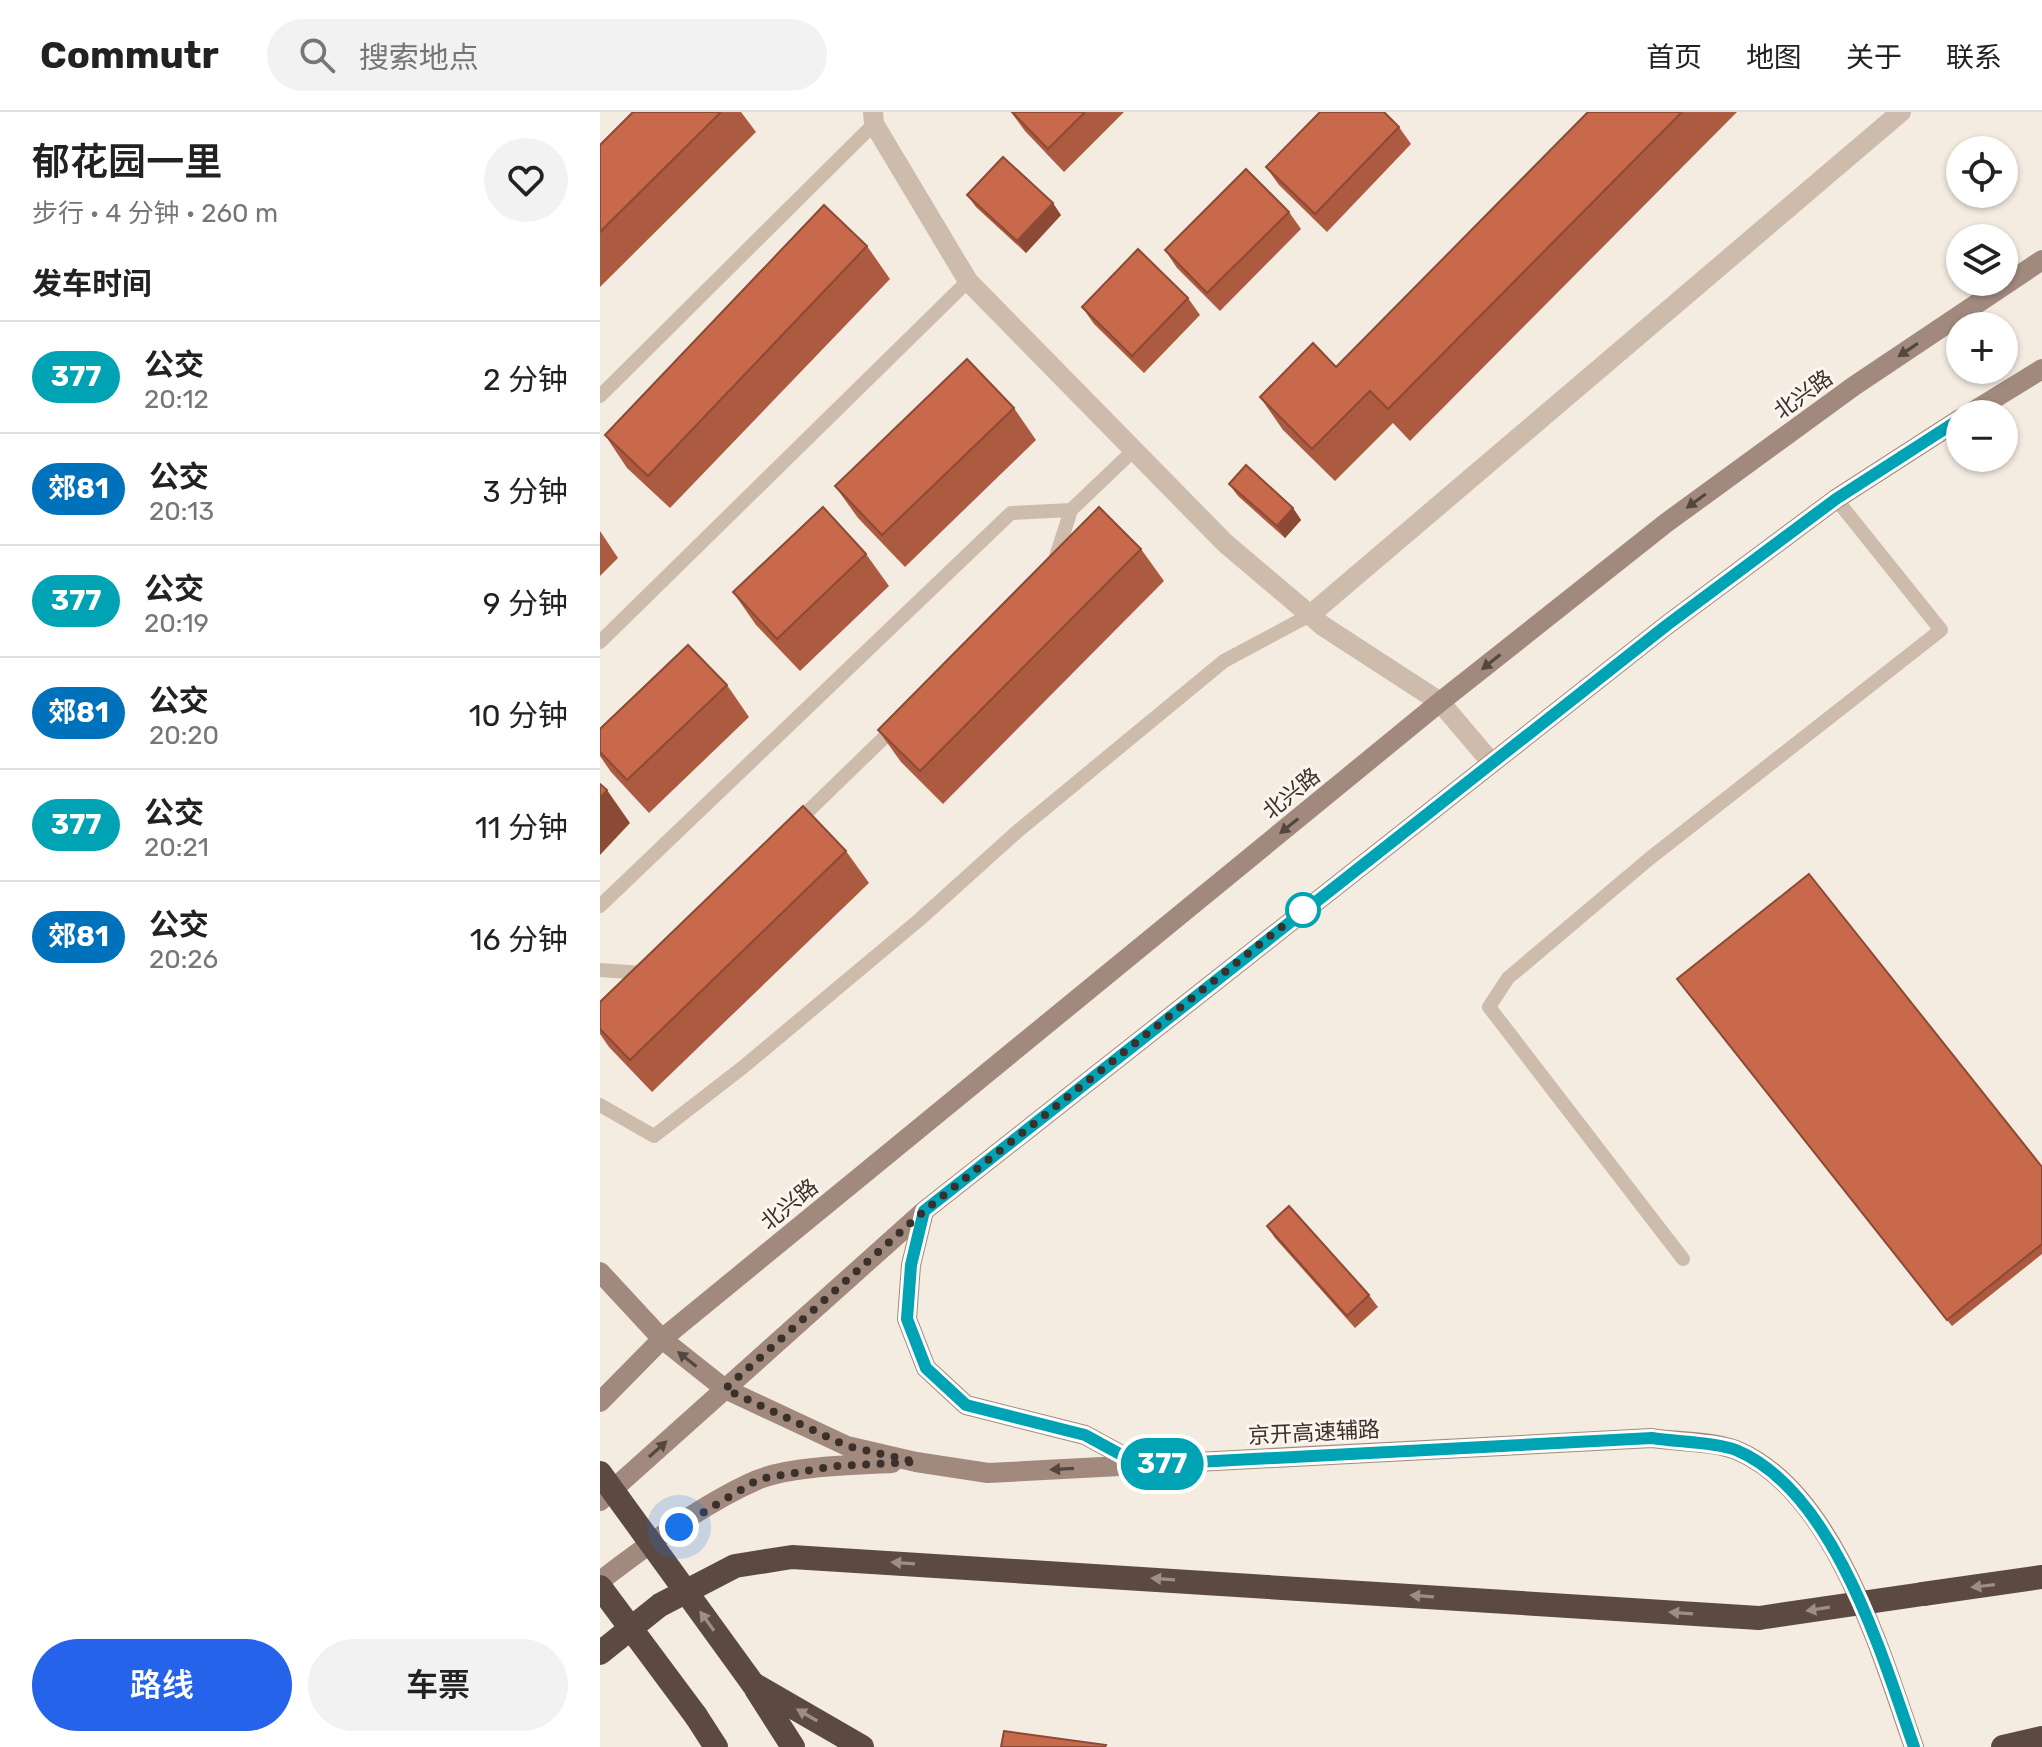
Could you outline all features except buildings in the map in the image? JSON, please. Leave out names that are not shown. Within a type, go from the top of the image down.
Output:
[{"type":"highway","points":[[600,1473],[753,1684],[793,1747]]},
{"type":"highway","points":[[600,1653],[660,1605],[735,1566],[792,1557],[1759,1618],[2042,1577]]},
{"type":"highway","points":[[600,1584],[716,1747]]},
{"type":"highway","points":[[753,1684],[862,1747]]},
{"type":"highway","points":[[696,1716],[706,1747]]},
{"type":"main road","name":"北兴路","points":[[600,1402],[662,1339],[1440,702],[1666,523],[1854,386],[2042,260]]},
{"type":"main road","points":[[1992,400],[2042,369]]},
{"type":"main road","points":[[600,1501],[924,1211],[1491,762],[1836,499],[1946,428]]},
{"type":"main road","points":[[924,1211],[911,1265],[907,1319],[926,1368],[966,1405],[1085,1435],[1140,1465]]},
{"type":"main road","name":"京开高速辅路","points":[[600,1272],[662,1339],[725,1389],[847,1446],[916,1462],[988,1473],[1652,1438],[1736,1450],[1789,1486],[1837,1552],[1885,1666],[1914,1747]]},
{"type":"main road","points":[[600,1584],[636,1554],[759,1479],[835,1466],[916,1462]]},
{"type":"street","points":[[1310,615],[1901,112]]},
{"type":"street","points":[[873,118],[968,281],[1225,543],[1310,615],[1440,702],[1491,762]]},
{"type":"lane","points":[[600,396],[873,118]]},
{"type":"lane","points":[[600,642],[968,281]]},
{"type":"lane","points":[[1050,575],[1071,510],[1134,450]]},
{"type":"lane","points":[[1683,1259],[1489,1007],[1508,978],[1626,879],[1941,630],[1836,499]]},
{"type":"lane","points":[[600,906],[1011,513],[1071,510]]},
{"type":"lane","points":[[600,1105],[654,1136],[919,920],[1019,830],[1224,661],[1310,615]]},
{"type":"lane","points":[[790,829],[903,719]]},
{"type":"lane","points":[[600,970],[643,973],[654,962]]},
{"type":"bus line","name":"377","points":[[1914,1747],[1885,1666],[1837,1552],[1789,1486],[1736,1450],[1652,1438],[1140,1465],[1085,1435],[966,1405],[926,1368],[907,1319],[911,1265],[924,1211],[1667,625],[1836,499],[1946,428]]},
{"type":"route","points":[[679,1527],[759,1479],[835,1466],[916,1462],[847,1446],[725,1389],[924,1211],[1303,910]]}]
